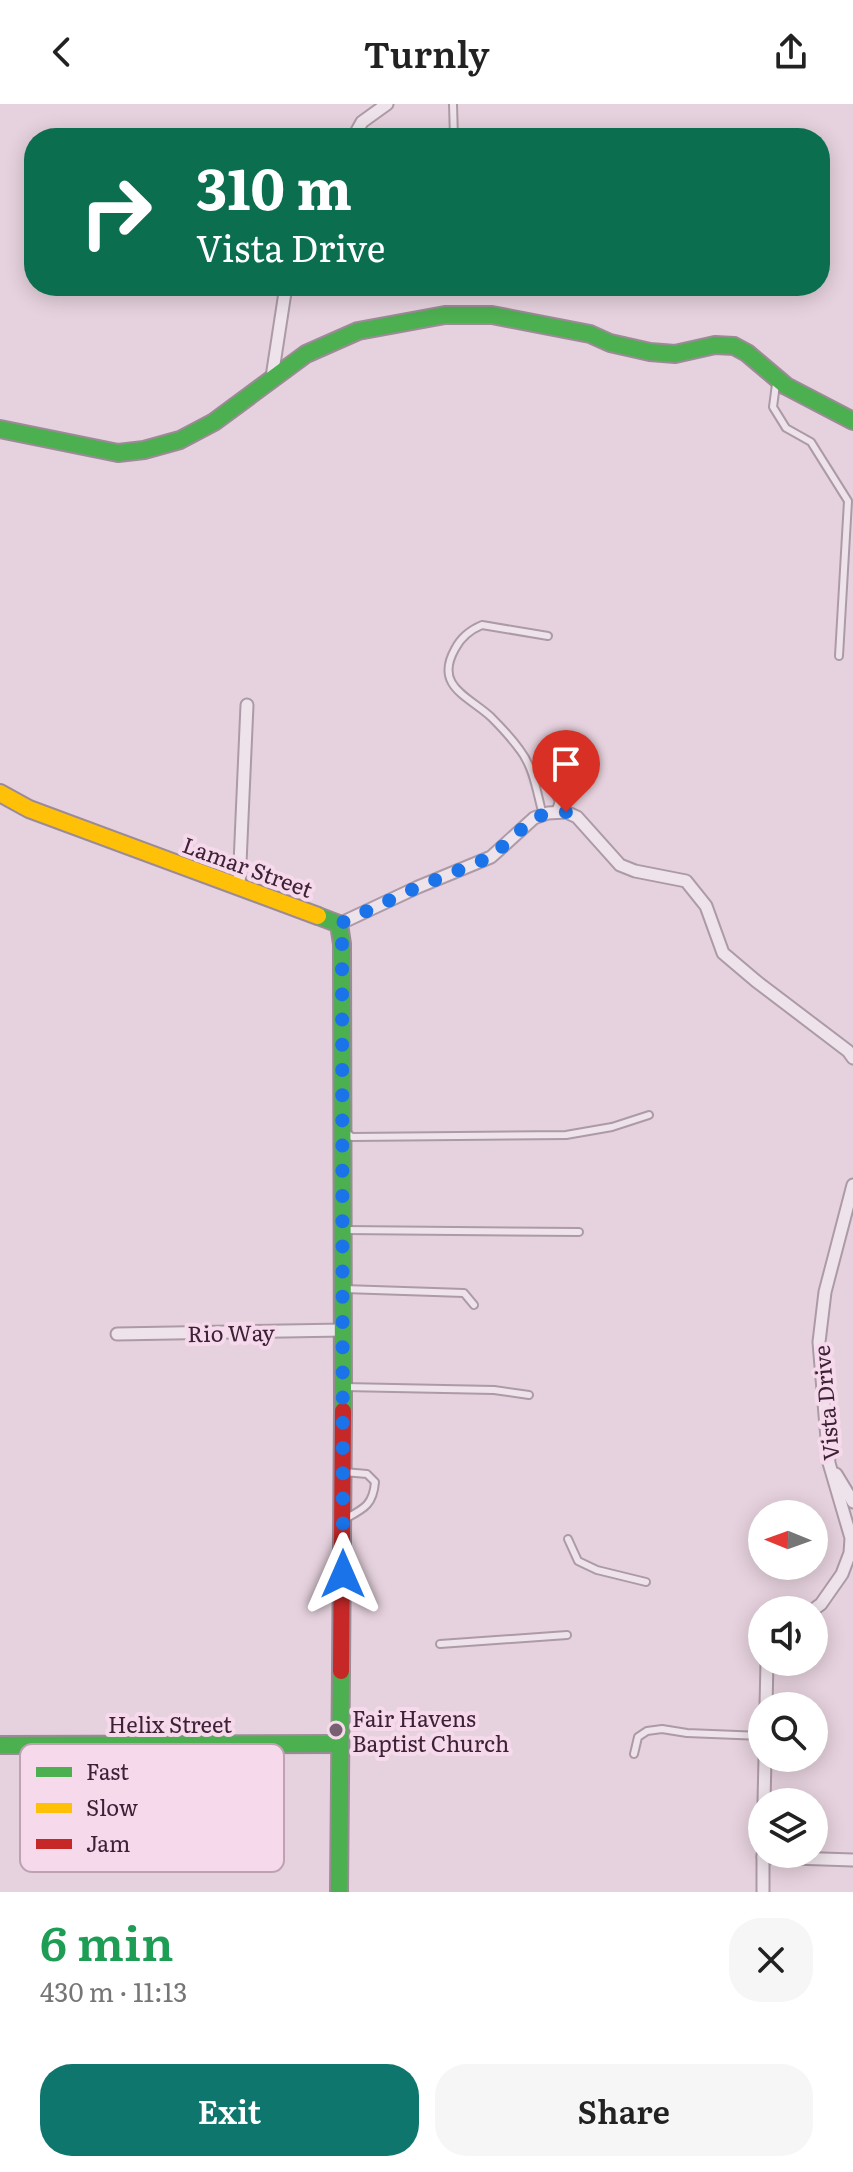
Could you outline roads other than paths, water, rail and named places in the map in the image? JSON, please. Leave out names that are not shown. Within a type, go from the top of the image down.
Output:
[{"type":"street","points":[[359,128],[362,122],[387,104]]},
{"type":"street","points":[[272,377],[284,296]]},
{"type":"street","points":[[0,429],[118,453],[144,450],[180,440],[214,422],[306,354],[358,331],[445,315],[492,315],[590,334],[598,339],[652,353],[670,354],[708,345],[732,345],[754,357],[776,380],[853,421]]},
{"type":"street","points":[[239,886],[247,705]]},
{"type":"street","name":"Lamar Street","points":[[0,793],[29,809],[339,924]]},
{"type":"street","points":[[339,1892],[344,1131],[342,944],[339,924],[491,857],[534,818],[566,812],[577,817],[620,865],[686,881],[706,906],[723,953],[853,1058]]},
{"type":"street","name":"Vista Drive","points":[[827,1596],[842,1574],[850,1553],[851,1538],[829,1463],[819,1342],[825,1292],[853,1185]]},
{"type":"street","name":"Rio Way","points":[[117,1334],[344,1330]]},
{"type":"street","points":[[829,1463],[853,1502]]},
{"type":"street","name":"Helix Street","points":[[284,1744],[340,1744]]},
{"type":"street","points":[[828,1859],[853,1860]]},
{"type":"street","points":[[763,1868],[763,1892]]},
{"type":"lane","points":[[453,104],[454,128]]},
{"type":"lane","points":[[776,380],[773,407],[786,428],[811,442],[848,501],[839,656]]},
{"type":"lane","points":[[548,636],[482,625],[460,640],[448,661],[451,683],[519,748],[549,814]]},
{"type":"lane","points":[[530,767],[542,776],[559,801],[549,814]]},
{"type":"lane","points":[[344,1131],[352,1137],[537,1137],[612,1127],[649,1115]]},
{"type":"lane","points":[[344,1230],[579,1232]]},
{"type":"lane","points":[[344,1289],[464,1293],[474,1305]]},
{"type":"lane","points":[[344,1387],[494,1390],[529,1395]]},
{"type":"lane","points":[[343,1520],[364,1508],[374,1497],[375,1482],[367,1474],[344,1472]]},
{"type":"lane","points":[[568,1539],[578,1561],[597,1570],[646,1582]]},
{"type":"lane","points":[[440,1644],[567,1635]]},
{"type":"lane","points":[[634,1754],[638,1737],[647,1731],[662,1729],[748,1735]]},
{"type":"place","name":"Fair Havens Baptist Church","points":[[336,1730]]}]
